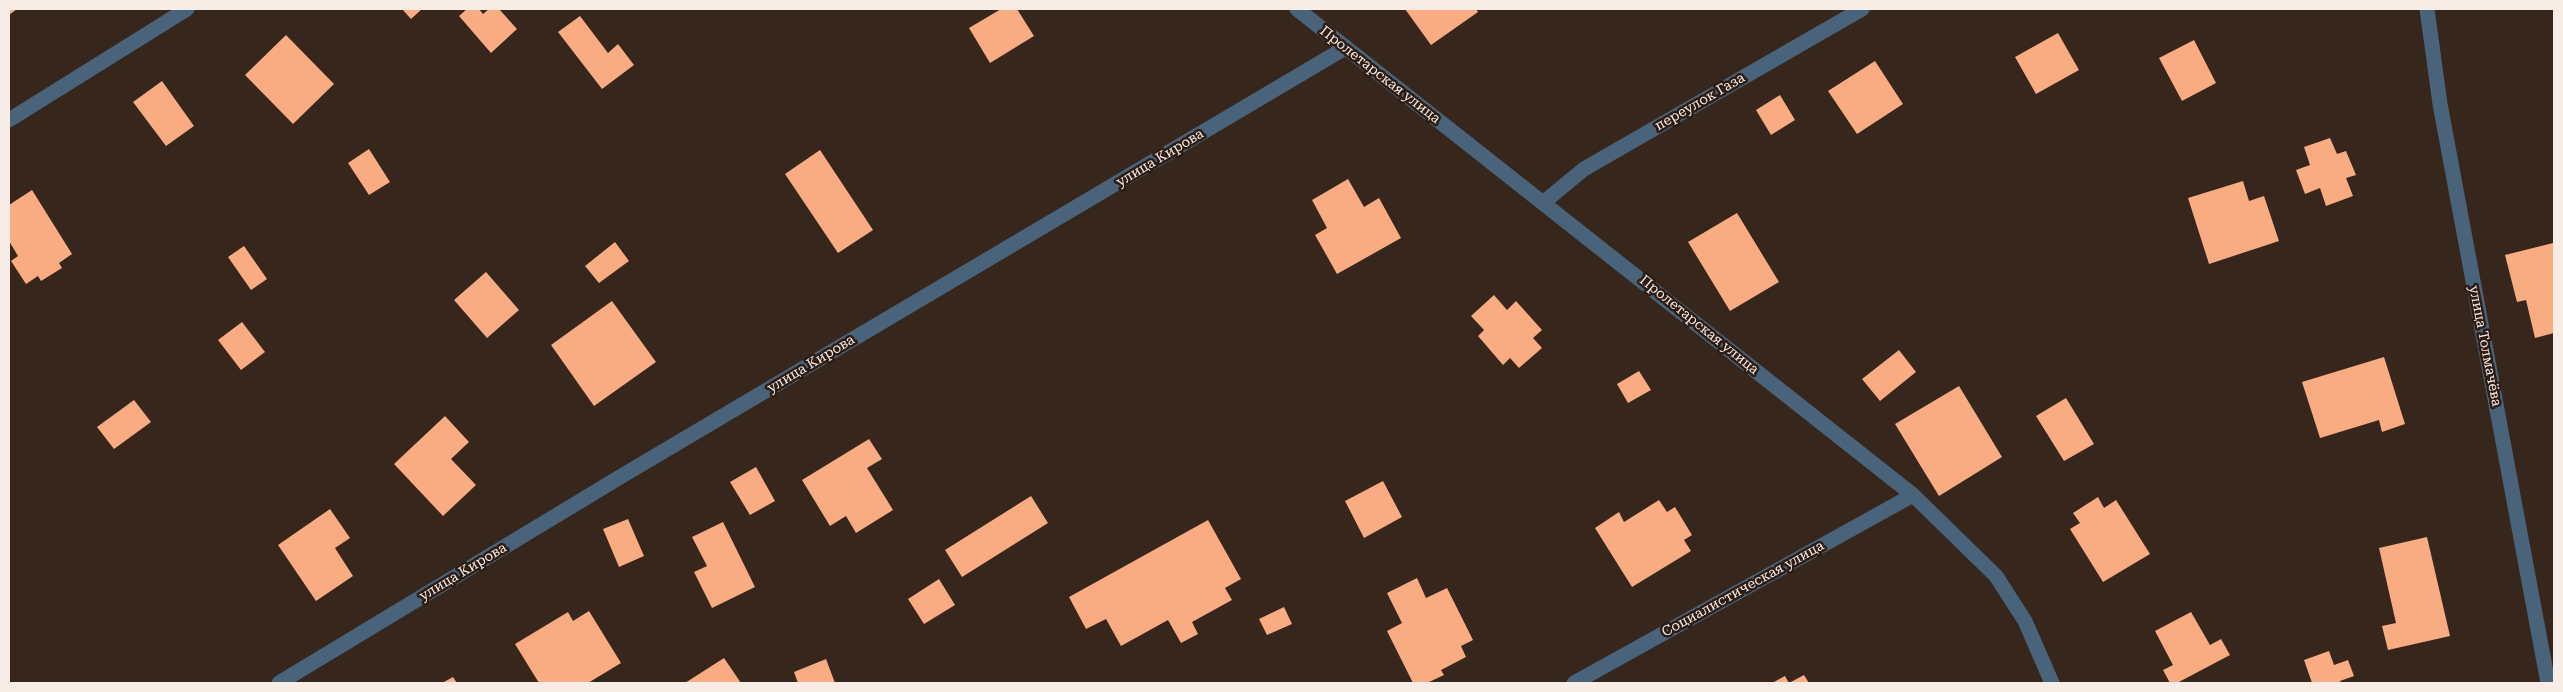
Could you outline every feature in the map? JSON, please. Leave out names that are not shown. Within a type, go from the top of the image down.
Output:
[{"type":"street","points":[[9,120],[186,9]]},
{"type":"street","name":"Пролетарская улица","points":[[1297,9],[1913,495],[1996,576],[2025,621],[2052,683]]},
{"type":"street","name":"переулок Газа","points":[[1544,202],[1584,169],[1862,9]]},
{"type":"street","name":"улица Толмачёва","points":[[2426,9],[2440,104],[2548,683]]},
{"type":"street","name":"улица Кирова","points":[[279,683],[625,474],[1345,48]]},
{"type":"street","name":"Социалистическая улица","points":[[1574,683],[1913,495]]},
{"type":"building","points":[[9,9],[17,9],[9,15]]},
{"type":"building","points":[[402,9],[422,9],[411,19]]},
{"type":"building","points":[[467,9],[479,9],[483,14],[489,9],[499,9],[517,29],[491,53],[459,16]]},
{"type":"building","points":[[1001,9],[1017,9],[1034,36],[990,63],[969,28]]},
{"type":"building","points":[[1405,9],[1476,9],[1478,12],[1431,45]]},
{"type":"building","points":[[580,16],[608,53],[618,44],[634,65],[602,89],[558,32]]},
{"type":"building","points":[[2058,33],[2079,70],[2036,94],[2015,57]]},
{"type":"building","points":[[286,35],[334,84],[293,124],[245,75]]},
{"type":"building","points":[[2194,40],[2216,83],[2182,101],[2159,58]]},
{"type":"building","points":[[1875,61],[1903,104],[1857,134],[1828,91]]},
{"type":"building","points":[[162,81],[194,126],[166,146],[133,102]]},
{"type":"building","points":[[1780,95],[1795,120],[1771,135],[1756,110]]},
{"type":"building","points":[[2330,138],[2337,154],[2346,151],[2356,175],[2346,178],[2353,196],[2326,206],[2320,188],[2305,194],[2296,170],[2310,165],[2304,147]]},
{"type":"building","points":[[369,149],[390,182],[369,195],[348,163]]},
{"type":"building","points":[[820,150],[873,230],[838,253],[785,174]]},
{"type":"building","points":[[1348,179],[1364,207],[1379,198],[1401,238],[1337,274],[1315,235],[1327,228],[1312,200]]},
{"type":"building","points":[[2243,181],[2249,201],[2264,196],[2279,241],[2209,264],[2188,198]]},
{"type":"building","points":[[32,190],[72,254],[59,263],[62,268],[41,281],[38,276],[26,284],[11,261],[18,256],[9,241],[9,205]]},
{"type":"building","points":[[1737,213],[1779,282],[1730,311],[1688,242]]},
{"type":"building","points":[[615,242],[629,261],[599,283],[585,266]]},
{"type":"building","points":[[2553,243],[2554,333],[2535,338],[2526,300],[2517,302],[2505,255]]},
{"type":"building","points":[[244,246],[267,279],[251,290],[228,257]]},
{"type":"building","points":[[486,272],[519,310],[487,338],[454,300]]},
{"type":"building","points":[[1494,295],[1507,310],[1516,301],[1542,330],[1533,338],[1542,348],[1519,368],[1510,358],[1503,365],[1478,336],[1484,330],[1471,316]]},
{"type":"building","points":[[612,301],[656,362],[594,406],[551,345]]},
{"type":"building","points":[[242,322],[265,352],[241,370],[218,340]]},
{"type":"building","points":[[1899,350],[1916,372],[1880,401],[1862,379]]},
{"type":"building","points":[[2384,357],[2405,424],[2382,432],[2379,420],[2320,438],[2302,382]]},
{"type":"building","points":[[1639,371],[1651,390],[1628,403],[1617,384]]},
{"type":"building","points":[[1959,386],[2002,457],[1939,496],[1895,424]]},
{"type":"building","points":[[2066,398],[2094,444],[2064,461],[2036,416]]},
{"type":"building","points":[[134,400],[151,422],[114,449],[97,427]]},
{"type":"building","points":[[445,416],[469,442],[451,459],[476,485],[443,516],[394,464]]},
{"type":"building","points":[[869,439],[882,459],[867,468],[893,510],[856,533],[846,516],[830,526],[802,480]]},
{"type":"building","points":[[756,467],[775,501],[750,515],[730,482]]},
{"type":"building","points":[[1383,481],[1402,517],[1364,538],[1345,501]]},
{"type":"building","points":[[1031,496],[1048,523],[962,577],[945,550]]},
{"type":"building","points":[[2098,497],[2104,508],[2116,500],[2150,554],[2103,582],[2070,529],[2080,523],[2073,513]]},
{"type":"building","points":[[1659,500],[1667,512],[1675,507],[1692,535],[1684,540],[1691,551],[1632,587],[1595,528],[1619,512],[1624,522]]},
{"type":"building","points":[[330,509],[350,538],[335,548],[353,576],[316,601],[278,545]]},
{"type":"building","points":[[628,519],[644,556],[619,567],[603,529]]},
{"type":"building","points":[[1208,520],[1241,579],[1225,588],[1232,600],[1192,622],[1198,634],[1181,643],[1168,620],[1121,646],[1106,619],[1086,629],[1069,597]]},
{"type":"building","points":[[723,522],[755,587],[712,608],[694,572],[707,566],[692,537]]},
{"type":"building","points":[[2427,537],[2450,636],[2388,650],[2382,626],[2396,623],[2379,548]]},
{"type":"building","points":[[1417,578],[1426,598],[1447,588],[1473,640],[1461,646],[1466,657],[1441,670],[1444,675],[1427,683],[1413,683],[1387,631],[1402,623],[1387,593]]},
{"type":"building","points":[[939,579],[955,605],[924,624],[908,599]]},
{"type":"building","points":[[1284,607],[1292,624],[1267,635],[1259,619]]},
{"type":"building","points":[[589,611],[621,663],[588,683],[539,683],[515,644],[568,612],[573,621]]},
{"type":"building","points":[[2191,612],[2210,645],[2221,639],[2230,655],[2177,683],[2170,683],[2163,670],[2173,665],[2155,631]]},
{"type":"building","points":[[2329,651],[2334,665],[2348,660],[2354,676],[2340,681],[2341,683],[2312,683],[2304,660]]},
{"type":"building","points":[[724,658],[741,683],[685,683]]},
{"type":"building","points":[[826,659],[835,683],[798,683],[794,672]]},
{"type":"building","points":[[1804,675],[1809,683],[1789,683]]},
{"type":"building","points":[[1785,676],[1789,683],[1772,683]]},
{"type":"building","points":[[453,677],[457,683],[442,683]]}]
